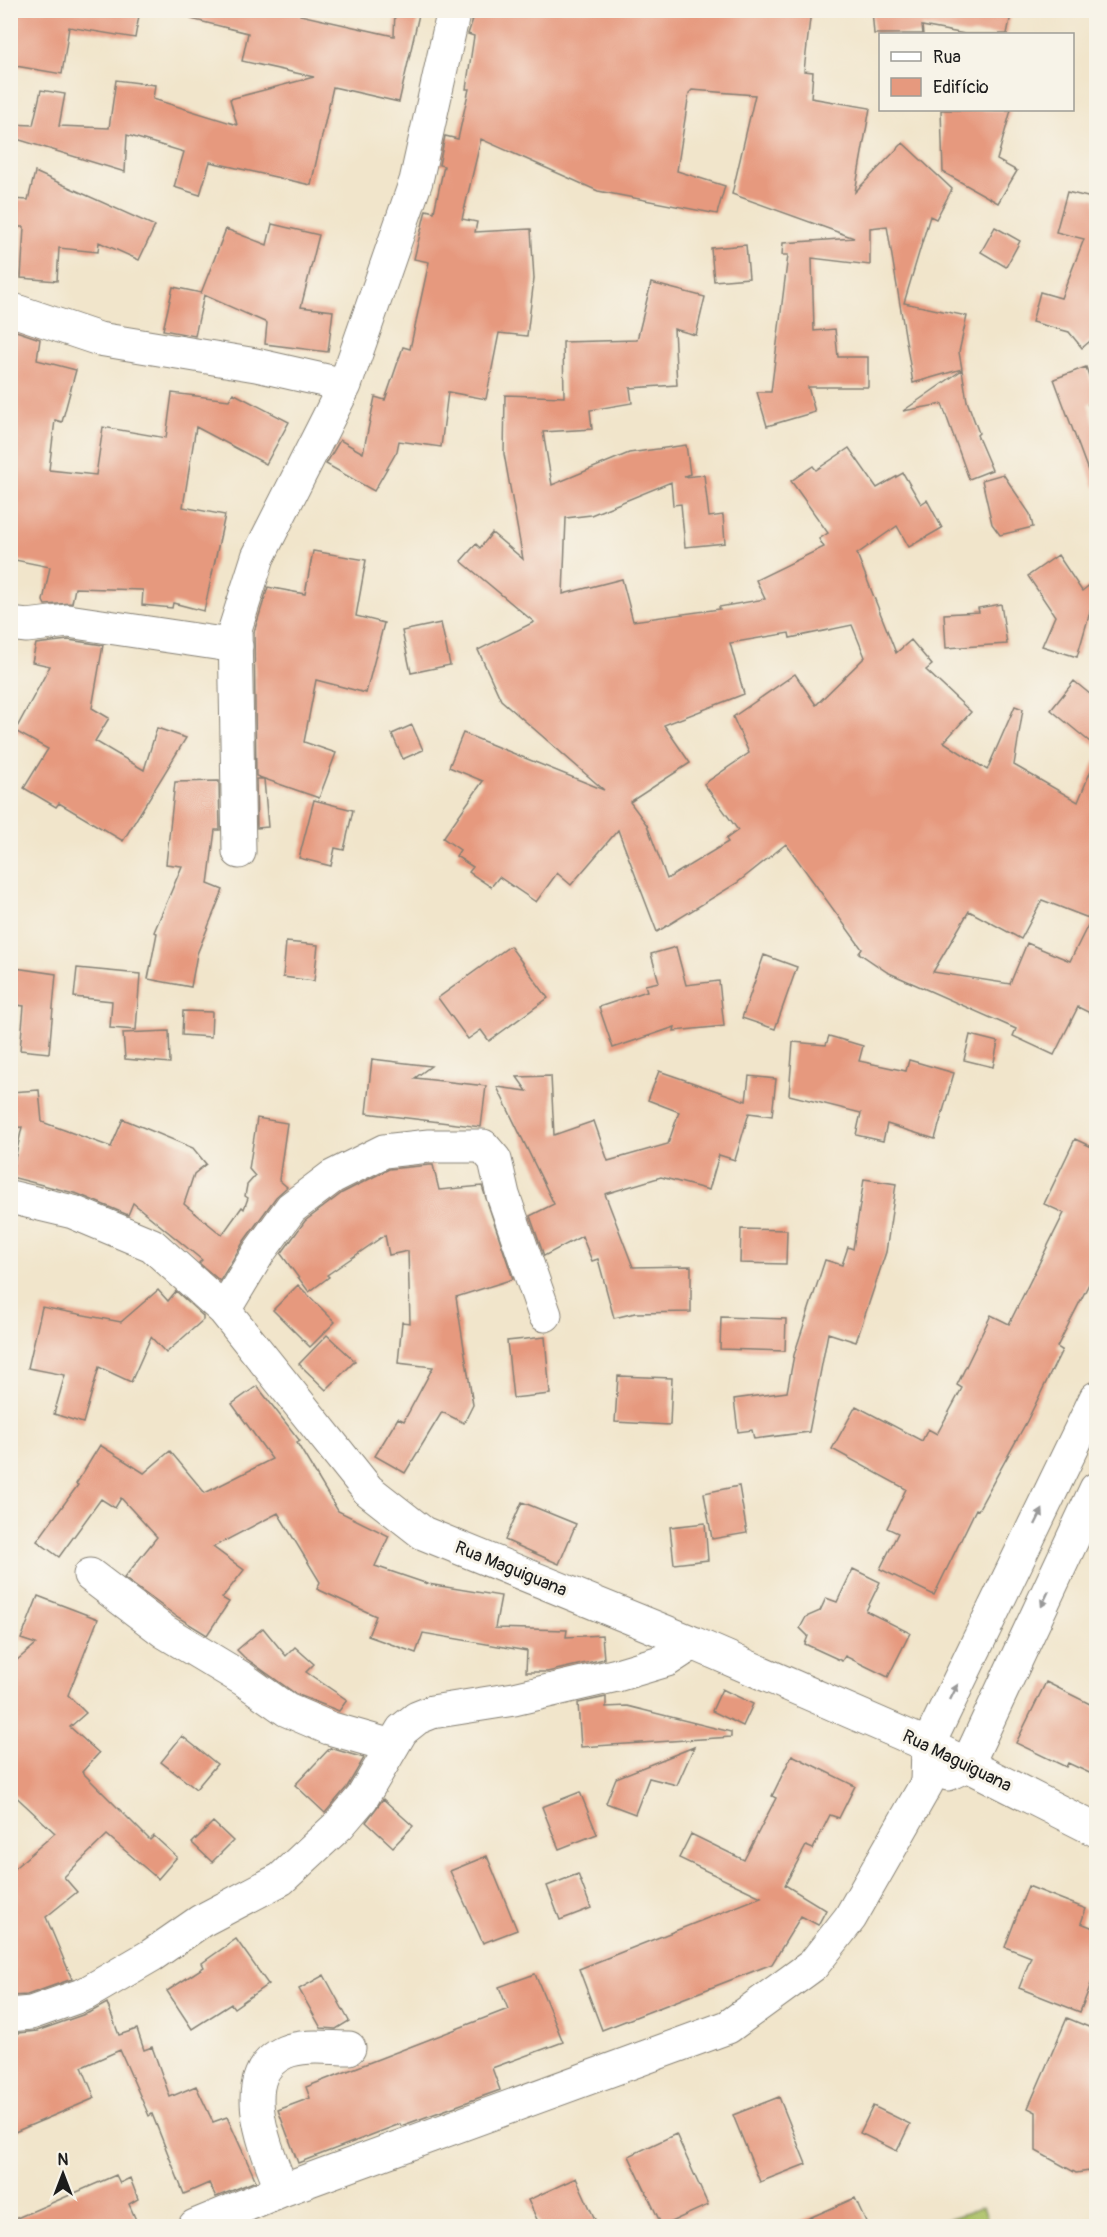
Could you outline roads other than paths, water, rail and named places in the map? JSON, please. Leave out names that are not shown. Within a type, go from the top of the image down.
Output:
[{"type":"street","points":[[239,852],[235,629],[258,557],[345,385],[416,181],[454,10]]},
{"type":"street","points":[[10,309],[99,339],[256,365],[345,385]]},
{"type":"street","points":[[10,624],[27,626],[68,621],[236,646]]},
{"type":"street","points":[[224,1310],[259,1252],[291,1208],[332,1177],[384,1151],[429,1146],[483,1146],[495,1160],[503,1195],[545,1315]]},
{"type":"street","name":"Rua Maguiguana","points":[[10,1197],[73,1212],[152,1245],[224,1310],[368,1490],[423,1533],[693,1643],[928,1745],[1096,1830]]},
{"type":"street","points":[[195,2226],[282,2190],[728,2027],[813,1965],[850,1917],[927,1783],[928,1745],[1096,1398]]},
{"type":"street","points":[[927,1783],[967,1765],[1096,1490]]},
{"type":"street","points":[[90,1575],[165,1632],[243,1679],[287,1710],[329,1728],[392,1746]]},
{"type":"street","points":[[10,2015],[31,2013],[84,1994],[152,1955],[201,1921],[281,1879],[339,1825],[362,1798],[402,1730],[417,1718],[432,1712],[514,1699],[617,1676],[667,1660],[693,1643]]},
{"type":"street","points":[[282,2190],[257,2117],[257,2093],[262,2070],[284,2052],[308,2048],[349,2048]]}]
